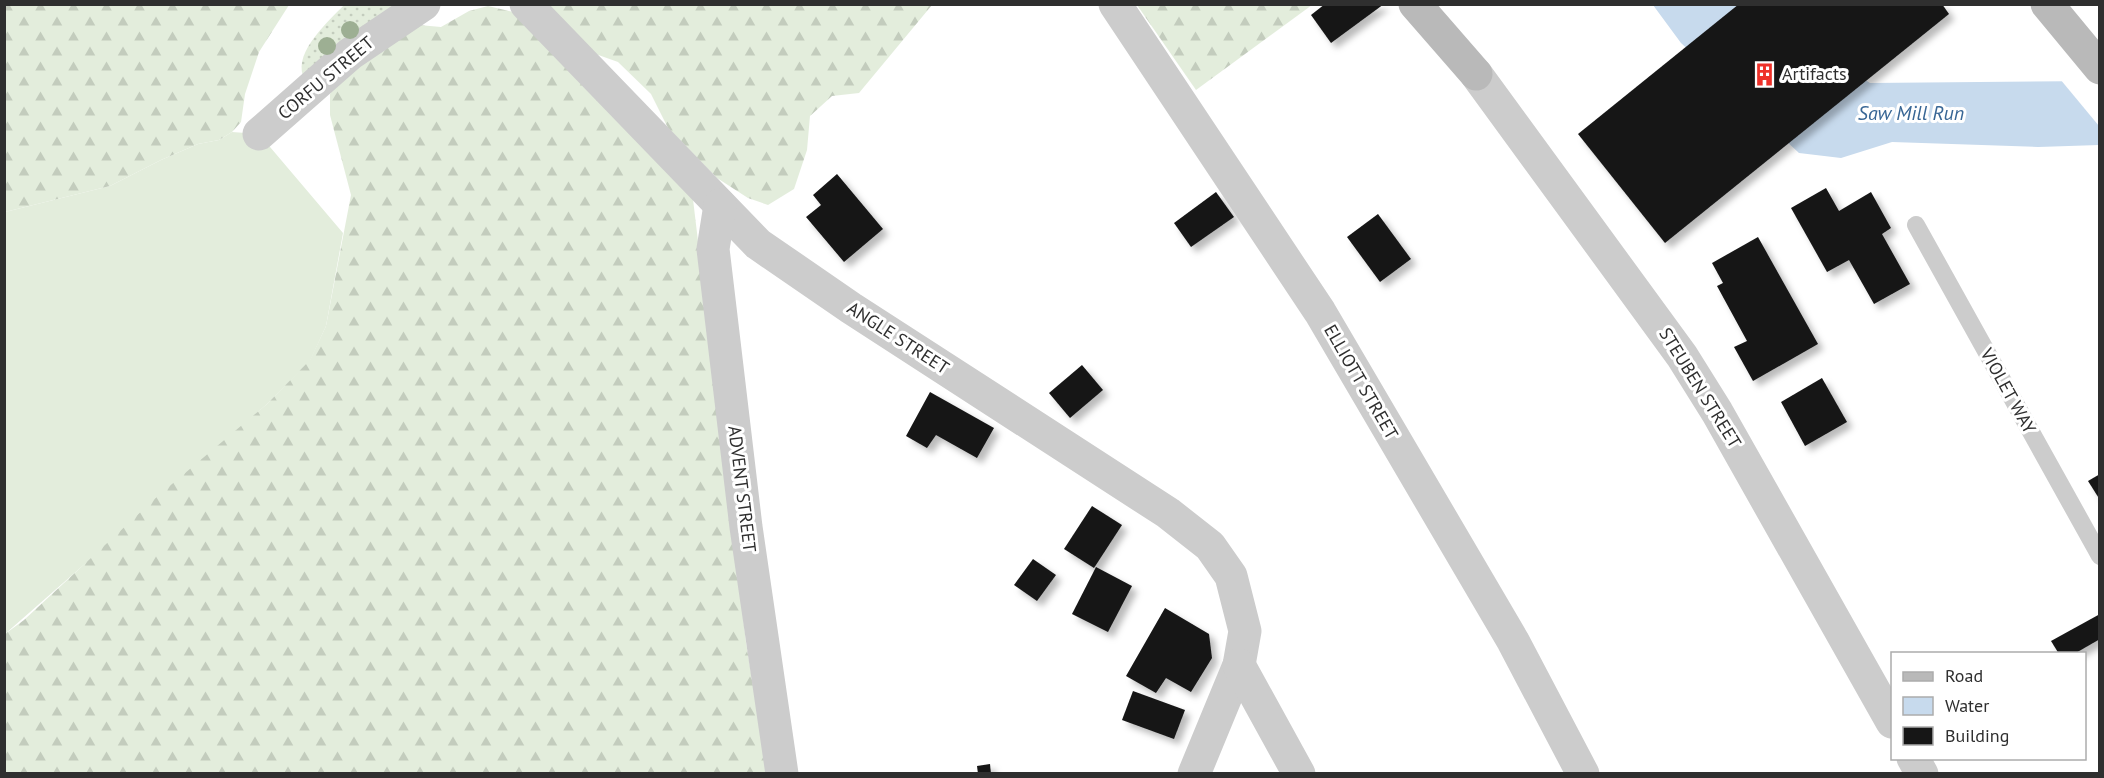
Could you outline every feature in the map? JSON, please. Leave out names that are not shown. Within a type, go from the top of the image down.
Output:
[{"type":"main road","name":"STEUBEN STREET","points":[[1415,4],[1476,74]]},
{"type":"main road","name":"STEUBEN STREET","points":[[1441,4],[1476,74]]},
{"type":"main road","points":[[2047,4],[2100,68]]},
{"type":"street","name":"CORFU STREET","points":[[259,134],[350,54],[424,4]]},
{"type":"street","name":"ANGLE STREET","points":[[526,4],[758,244],[1168,513],[1210,546],[1231,576],[1240,604],[1245,631],[1239,665],[1194,774]]},
{"type":"street","name":"ELLIOTT STREET","points":[[1115,4],[1320,312],[1513,641],[1583,774]]},
{"type":"street","name":"STEUBEN STREET","points":[[1476,74],[1682,356],[1723,422],[1891,718]]},
{"type":"street","name":"ADVENT STREET","points":[[720,205],[713,249],[746,527],[782,774]]},
{"type":"street","points":[[1239,665],[1299,774]]},
{"type":"street","points":[[1914,760],[1922,774]]},
{"type":"lane","name":"VIOLET WAY","points":[[1916,225],[2100,556]]},
{"type":"green space","points":[[5,4],[289,5],[259,52],[245,94],[241,122],[232,132],[219,140],[198,144],[161,160],[110,186],[5,212]]},
{"type":"green space","points":[[344,5],[403,5],[303,76],[302,66],[308,47],[314,37]]},
{"type":"green space","points":[[544,5],[932,5],[859,93],[832,96],[810,116],[807,150],[794,189],[768,205],[748,198],[717,178],[668,128],[651,94],[618,62],[590,52]]},
{"type":"green space","points":[[1137,5],[1312,5],[1196,90]]},
{"type":"green space","points":[[488,6],[513,12],[692,191],[746,642],[767,773],[5,774],[5,634],[24,620],[159,495],[267,404],[310,360],[326,326],[351,195],[330,115],[330,94],[340,75],[408,24],[441,27],[469,11]]},
{"type":"green space","points":[[232,132],[259,134],[343,233],[326,326],[310,361],[267,404],[5,634],[5,212],[110,186],[161,160],[198,144],[219,140]]},
{"type":"water","name":"Saw Mill Run","points":[[1653,5],[1750,5],[1870,83],[2099,81],[2099,145],[2038,147],[1892,142],[1841,158],[1799,153],[1681,43]]},
{"type":"pier","points":[[2060,79],[2099,79],[2099,126]]},
{"type":"building","points":[[1325,4],[1384,4],[1331,43],[1311,15]]},
{"type":"building","name":"Artifacts","points":[[1739,4],[1942,4],[1949,14],[1665,243],[1578,134]]},
{"type":"building","points":[[837,174],[883,229],[844,262],[806,217],[821,205],[813,195]]},
{"type":"building","points":[[1826,188],[1839,211],[1871,192],[1891,228],[1882,234],[1910,284],[1874,304],[1849,260],[1827,272],[1791,208]]},
{"type":"building","points":[[1216,192],[1234,217],[1191,247],[1174,223]]},
{"type":"building","points":[[1378,214],[1411,259],[1380,282],[1347,237]]},
{"type":"building","points":[[1758,237],[1818,344],[1753,381],[1734,347],[1747,341],[1717,286],[1723,283],[1712,263]]},
{"type":"building","points":[[1082,365],[1103,390],[1070,418],[1049,393]]},
{"type":"building","points":[[1822,378],[1847,422],[1805,446],[1781,402]]},
{"type":"building","points":[[930,392],[994,428],[977,458],[936,435],[927,448],[906,436]]},
{"type":"building","points":[[2100,474],[2100,500],[2088,481]]},
{"type":"building","points":[[1092,506],[1122,525],[1094,568],[1064,549]]},
{"type":"building","points":[[1033,559],[1056,575],[1037,601],[1014,585]]},
{"type":"building","points":[[1096,567],[1132,586],[1108,632],[1072,614]]},
{"type":"building","points":[[1165,608],[1209,634],[1212,658],[1191,692],[1166,678],[1156,693],[1126,676]]},
{"type":"building","points":[[2100,614],[2100,639],[2077,652],[2058,652],[2051,641]]},
{"type":"building","points":[[1133,691],[1185,710],[1174,739],[1122,720]]},
{"type":"building","points":[[990,764],[991,774],[978,774],[977,766]]},
{"type":"place","name":"Artifacts","points":[[1764,74]]}]
